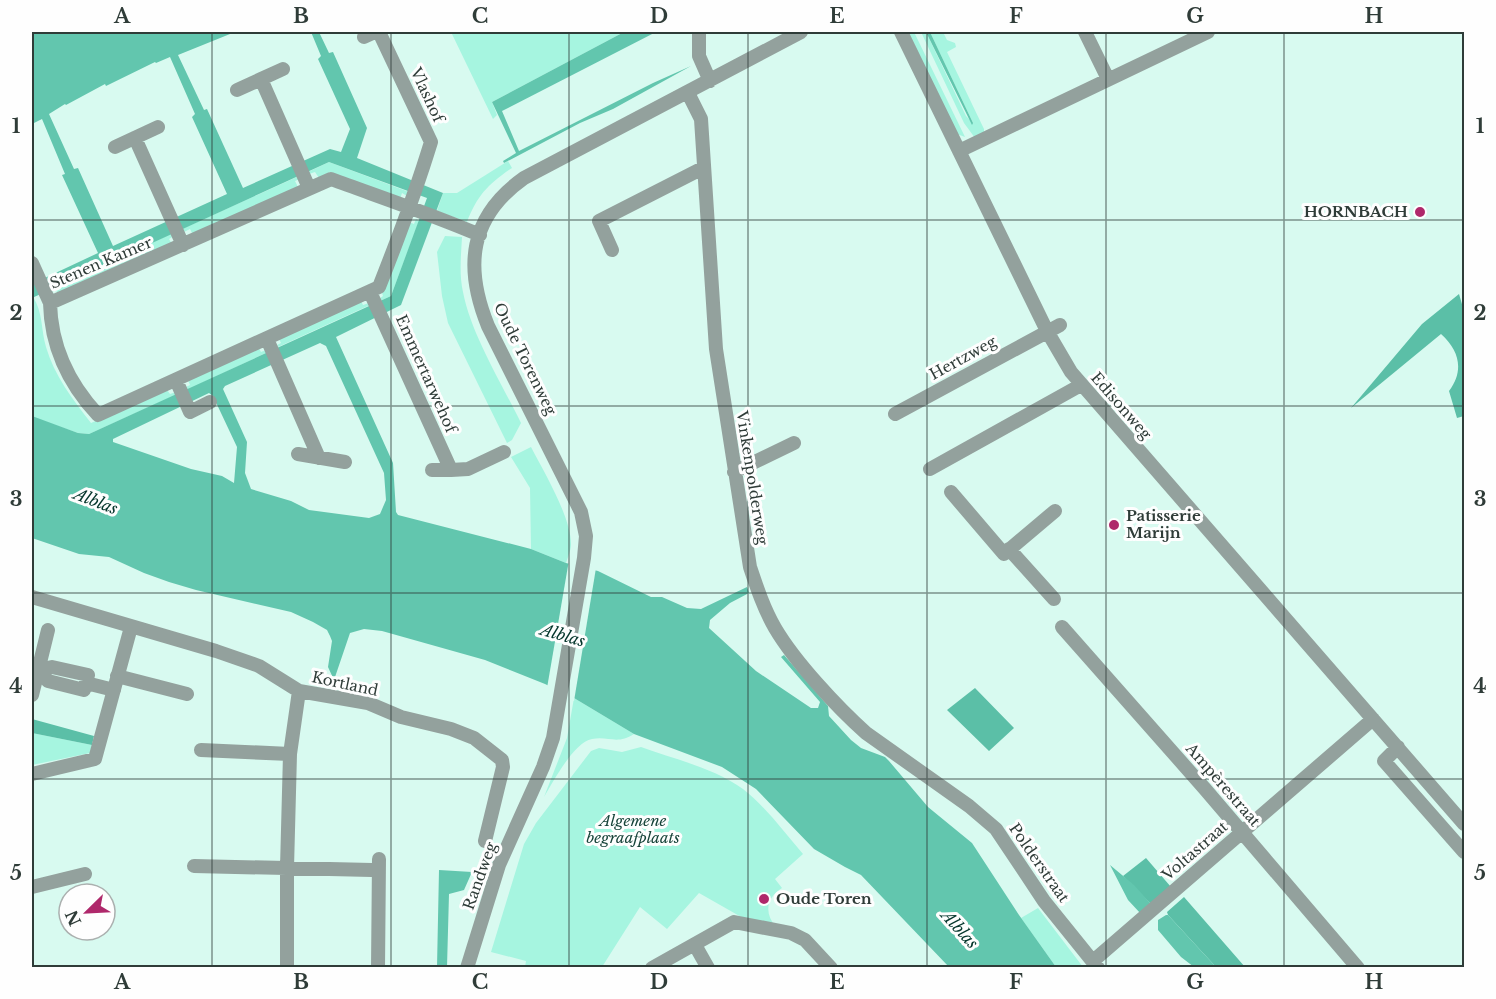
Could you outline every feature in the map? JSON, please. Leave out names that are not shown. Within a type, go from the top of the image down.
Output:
[{"type":"street","points":[[699,32],[699,56],[710,81]]},
{"type":"street","name":"Oude Torenweg","points":[[530,797],[553,738],[586,536],[580,512],[488,326],[480,304],[474,280],[474,261],[480,235],[491,212],[513,186],[524,178],[801,32]]},
{"type":"street","name":"Edisonweg","points":[[901,32],[1060,356],[1081,385],[1464,824]]},
{"type":"street","points":[[1084,32],[1108,79]]},
{"type":"street","points":[[959,151],[1208,32]]},
{"type":"street","name":"Vlashof","points":[[373,33],[431,142],[413,206]]},
{"type":"street","points":[[237,90],[284,69]]},
{"type":"street","points":[[261,79],[307,183]]},
{"type":"street","name":"Vinkenpolderweg","points":[[688,93],[701,119],[716,349],[741,469],[750,567],[760,597],[776,628],[801,663],[852,721],[884,746]]},
{"type":"street","points":[[115,147],[158,127]]},
{"type":"street","points":[[135,138],[181,239]]},
{"type":"street","points":[[612,250],[598,220],[703,168]]},
{"type":"street","name":"Stenen Kamer","points":[[372,296],[269,343],[98,415],[80,395],[66,372],[52,330],[50,303],[181,239],[307,183],[331,179],[413,206],[480,235]]},
{"type":"street","points":[[372,296],[379,287],[413,206]]},
{"type":"street","points":[[34,268],[50,303]]},
{"type":"street","name":"Emmertarwehof","points":[[372,296],[451,470]]},
{"type":"street","name":"Hertzweg","points":[[895,414],[1060,324]]},
{"type":"street","points":[[269,343],[319,458]]},
{"type":"street","points":[[177,382],[190,412],[210,402]]},
{"type":"street","points":[[930,469],[1081,385]]},
{"type":"street","points":[[741,469],[794,443]]},
{"type":"street","points":[[432,470],[468,469],[504,452]]},
{"type":"street","points":[[298,454],[345,462]]},
{"type":"street","points":[[951,492],[1004,554],[1055,511]]},
{"type":"street","points":[[1009,549],[1054,599]]},
{"type":"street","name":"Kortland","points":[[32,597],[216,651],[259,666],[299,691],[368,703],[401,717],[451,729],[474,738],[494,752],[502,760],[503,767],[485,841]]},
{"type":"street","points":[[32,774],[95,759],[131,627]]},
{"type":"street","name":"Ampèrestraat","points":[[1062,627],[1358,968]]},
{"type":"street","points":[[32,695],[48,630]]},
{"type":"street","points":[[38,670],[52,667],[88,675],[86,683],[115,683],[187,694]]},
{"type":"street","points":[[287,968],[290,754],[299,691]]},
{"type":"street","name":"Voltastraat","points":[[1095,964],[1242,832],[1373,719]]},
{"type":"street","name":"Polderstraat","points":[[884,746],[969,806],[996,829],[1044,901],[1095,964]]},
{"type":"street","points":[[1398,747],[1384,761],[1464,852]]},
{"type":"street","points":[[201,750],[290,754]]},
{"type":"street","name":"Randweg","points":[[467,968],[499,865],[530,797]]},
{"type":"street","points":[[194,866],[287,868],[376,864],[378,968]]},
{"type":"street","points":[[32,887],[85,874]]},
{"type":"street","points":[[652,968],[734,922],[791,933],[805,940],[831,968]]},
{"type":"street","points":[[695,945],[708,968]]},
{"type":"green space","points":[[451,32],[624,32],[492,102],[497,115],[493,119]]},
{"type":"green space","points":[[908,32],[914,32],[965,137],[957,134]]},
{"type":"green space","points":[[921,32],[926,32],[966,116],[973,123],[930,32],[943,32],[947,40],[955,43],[956,47],[947,52],[984,133],[975,138],[964,123]]},
{"type":"green space","points":[[508,161],[512,168],[484,191],[467,222],[437,211],[443,193],[457,193]]},
{"type":"green space","points":[[329,162],[409,192],[407,196],[402,193],[400,199],[330,172],[319,178],[315,172],[309,174],[308,172]]},
{"type":"green space","points":[[299,176],[300,179],[295,181],[298,187],[193,235],[190,229],[184,232],[182,229]]},
{"type":"green space","points":[[416,219],[419,221],[391,296],[380,301],[409,222],[414,224]]},
{"type":"green space","points":[[173,233],[174,236],[169,239],[172,244],[59,296],[56,290],[51,293],[49,290]]},
{"type":"green space","points":[[445,236],[462,237],[461,278],[467,308],[480,342],[521,423],[512,440],[507,443],[448,323],[437,252]]},
{"type":"green space","points":[[33,297],[39,309],[49,357],[71,396],[91,423],[167,390],[170,394],[176,392],[178,394],[89,434],[78,433],[32,417]]},
{"type":"green space","points":[[361,301],[363,305],[369,303],[370,305],[278,347],[277,345],[281,343],[279,339]]},
{"type":"green space","points":[[258,347],[261,352],[266,350],[268,352],[187,390],[186,387],[190,385],[188,380]]},
{"type":"green space","points":[[531,447],[567,521],[571,544],[566,563],[531,549],[530,488],[511,457]]},
{"type":"green space","points":[[574,698],[634,734],[618,740],[598,738],[585,742],[571,755],[544,797],[567,738]]},
{"type":"green space","points":[[32,733],[92,745],[90,753],[32,765]]},
{"type":"green space","name":"Algemene begraafplaats","points":[[641,747],[707,770],[743,789],[767,812],[803,854],[775,879],[782,888],[773,896],[768,911],[776,927],[750,922],[699,893],[667,929],[640,907],[602,967],[525,967],[526,961],[491,952],[524,844],[536,823],[591,751],[599,748],[622,752]]},
{"type":"green space","points":[[1038,908],[1083,967],[1056,967],[1021,918]]},
{"type":"shaded area","points":[[1459,294],[1464,311],[1464,416],[1457,418],[1449,391],[1457,376],[1458,361],[1452,347],[1441,334],[1351,408],[1422,324]]},
{"type":"shaded area","points":[[975,688],[1014,728],[989,751],[947,710]]},
{"type":"shaded area","points":[[32,719],[94,736],[92,745],[32,733]]},
{"type":"shaded area","points":[[1146,858],[1171,887],[1151,904],[1123,876]]},
{"type":"shaded area","points":[[1184,897],[1245,967],[1216,967],[1168,915],[1167,912]]},
{"type":"water","name":"Alblas","points":[[32,32],[235,32],[178,55],[204,110],[207,109],[243,188],[330,149],[341,152],[350,129],[318,59],[321,56],[311,32],[319,32],[329,53],[333,52],[367,128],[357,158],[443,193],[401,305],[336,337],[393,463],[398,515],[531,549],[566,563],[598,571],[651,597],[662,597],[687,608],[701,609],[747,587],[749,593],[730,603],[710,620],[709,628],[756,671],[811,708],[818,708],[820,702],[781,657],[784,655],[828,706],[829,716],[851,740],[861,748],[885,757],[928,807],[972,843],[1056,967],[949,967],[861,875],[814,849],[756,789],[722,767],[634,734],[574,698],[545,684],[485,660],[382,631],[364,629],[350,633],[334,680],[328,667],[332,641],[327,630],[313,622],[291,612],[169,582],[109,557],[79,554],[32,538],[32,416],[78,433],[89,434],[391,296],[427,198],[329,162],[32,298],[32,284],[98,253],[62,175],[65,174],[42,119],[32,124]],"holes":[[[170,57],[195,114],[192,117],[227,194],[113,246],[78,168],[74,169],[49,114],[105,84],[106,86]],[[320,343],[326,346],[384,473],[386,500],[380,514],[369,518],[309,510],[291,501],[251,489],[245,473],[247,442],[223,389],[225,386]],[[209,393],[213,396],[237,447],[234,483],[222,476],[191,469],[113,442],[113,439]]]},
{"type":"water","points":[[624,32],[656,32],[502,111],[519,151],[691,66],[613,109],[580,123],[504,163],[503,161],[516,153],[492,102]]},
{"type":"water","points":[[926,32],[930,32],[972,125]]},
{"type":"water","points":[[1110,865],[1134,885],[1151,904],[1141,914],[1128,900]]},
{"type":"water","points":[[439,870],[472,872],[464,890],[449,894],[447,967],[437,967]]},
{"type":"water","points":[[1166,915],[1216,967],[1194,967],[1181,957],[1158,930],[1158,920]]},
{"type":"pier","points":[[569,560],[596,568],[574,701],[547,688]]},
{"type":"place","name":"HORNBACH","points":[[1420,212]]},
{"type":"place","name":"Patisserie Marijn","points":[[1114,525]]},
{"type":"place","name":"Oude Toren","points":[[764,899]]}]
